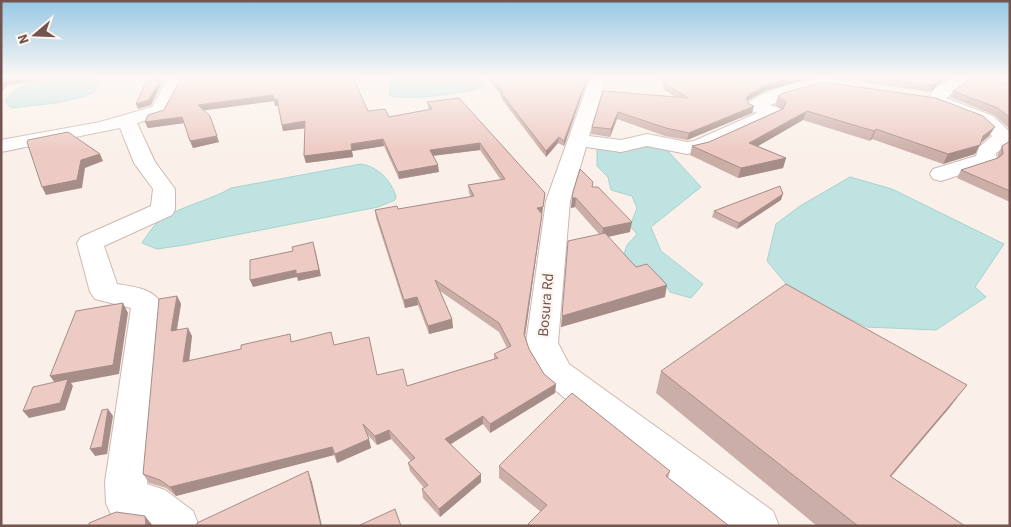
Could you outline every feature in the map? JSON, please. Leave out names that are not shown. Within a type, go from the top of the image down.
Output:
[{"type":"street","points":[[1,146],[127,121],[159,111],[163,103]]},
{"type":"street","name":"Bosura Rd","points":[[590,103],[558,201],[542,343],[557,374],[758,526]]},
{"type":"street","points":[[578,140],[620,146],[647,140],[687,148],[699,146],[773,112],[755,106],[763,103]]},
{"type":"street","points":[[941,174],[986,160],[986,151],[1007,138],[986,120],[943,103]]},
{"type":"street","points":[[127,121],[145,164],[164,189],[163,210],[90,243],[105,292],[138,297],[147,304],[126,482],[127,503],[150,504],[177,526]]},
{"type":"water","points":[[6,103],[58,103],[56,103],[11,108]]},
{"type":"water","points":[[644,145],[665,148],[701,187],[651,227],[661,251],[703,284],[691,298],[670,292],[661,277],[631,265],[623,257],[627,245],[637,234],[630,226],[637,208],[632,196],[611,190],[608,177],[597,166],[597,150]]},
{"type":"water","points":[[361,164],[373,168],[387,179],[396,196],[395,200],[378,207],[185,245],[157,249],[142,243],[154,226],[162,219],[231,188]]},
{"type":"water","points":[[850,177],[892,189],[1004,244],[975,287],[986,297],[936,330],[867,327],[792,291],[767,261],[776,224],[800,206]]},
{"type":"building","points":[[168,103],[216,103],[198,105],[210,116],[217,136],[190,141],[182,117],[145,122],[148,115],[164,110]]},
{"type":"building","points":[[278,103],[364,103],[368,111],[385,109],[389,117],[432,109],[427,103],[463,103],[545,193],[543,207],[537,208],[542,214],[524,334],[529,349],[544,374],[556,384],[490,424],[483,416],[445,439],[481,474],[439,509],[422,489],[428,485],[408,463],[415,458],[389,430],[375,436],[363,424],[369,439],[335,454],[332,447],[170,487],[160,480],[143,474],[159,299],[177,296],[171,331],[188,328],[183,362],[241,349],[241,345],[290,334],[291,342],[331,332],[334,345],[369,337],[377,375],[403,369],[407,386],[498,358],[494,354],[511,346],[499,323],[435,280],[452,319],[428,326],[417,297],[404,300],[375,210],[397,206],[398,209],[474,196],[468,185],[505,179],[480,143],[430,150],[438,165],[398,172],[383,139],[351,144],[352,150],[304,156],[305,121],[282,125]]},
{"type":"building","points":[[508,103],[578,103],[564,141],[559,137],[546,151]]},
{"type":"building","points":[[599,103],[748,103],[754,106],[689,133],[666,128],[618,112],[611,129],[592,127]]},
{"type":"building","points":[[786,103],[948,103],[983,116],[995,127],[983,136],[980,145],[948,154],[876,129],[874,131],[807,111],[749,143],[786,158],[741,168],[692,146],[709,142],[783,109]]},
{"type":"building","points":[[984,103],[1010,103],[1010,118],[998,108]]},
{"type":"building","points":[[68,132],[100,154],[81,160],[77,180],[42,187],[27,142],[28,140]]},
{"type":"building","points":[[1010,141],[1010,191],[961,170],[998,158],[1003,154],[1002,146]]},
{"type":"building","points":[[580,169],[593,182],[592,187],[598,187],[632,222],[603,228],[576,198],[572,198]]},
{"type":"building","points":[[780,186],[783,194],[739,223],[714,211]]},
{"type":"building","points":[[605,233],[636,267],[647,264],[667,285],[562,316],[568,241]]},
{"type":"building","points":[[313,242],[319,270],[296,274],[296,270],[250,280],[250,260],[293,251],[292,247]]},
{"type":"building","points":[[786,284],[967,385],[890,476],[965,526],[858,526],[661,371]]},
{"type":"building","points":[[123,303],[113,365],[50,376],[76,311]]},
{"type":"building","points":[[68,379],[60,403],[23,411],[33,387]]},
{"type":"building","points":[[572,393],[670,471],[666,476],[729,526],[530,526],[528,524],[547,505],[499,466]]},
{"type":"building","points":[[108,409],[102,447],[90,449],[102,410]]},
{"type":"building","points":[[308,471],[321,526],[197,526],[197,523]]},
{"type":"building","points":[[395,509],[401,526],[358,526]]},
{"type":"building","points":[[116,512],[145,516],[146,526],[89,526],[89,523]]}]
